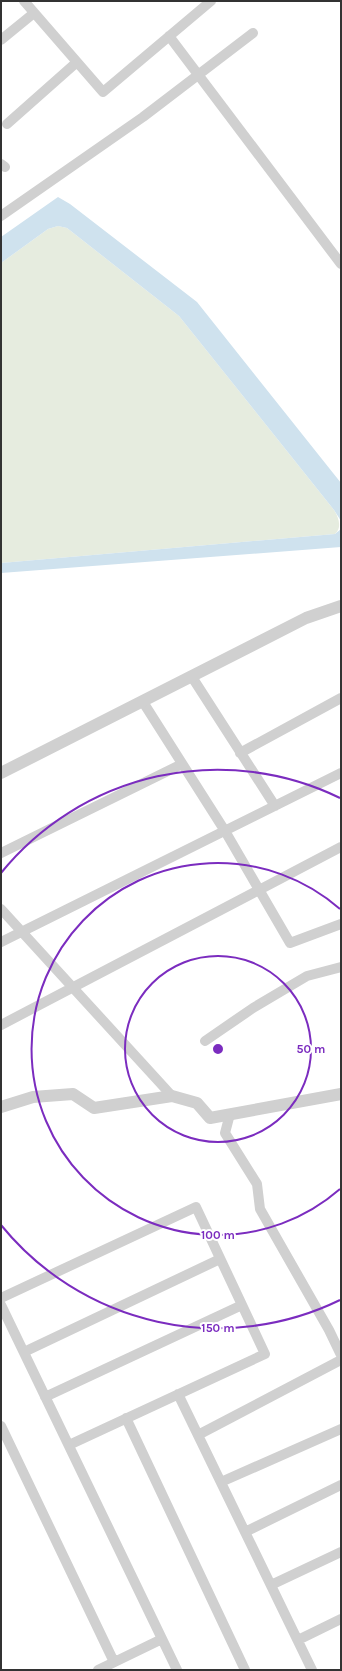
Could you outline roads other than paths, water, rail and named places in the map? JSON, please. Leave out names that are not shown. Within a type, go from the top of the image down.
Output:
[{"type":"street","points":[[24,1],[103,92],[211,1]]},
{"type":"street","points":[[1,40],[34,13]]},
{"type":"street","points":[[1,216],[143,117],[253,33]]},
{"type":"street","points":[[169,36],[341,264]]},
{"type":"street","points":[[6,124],[78,62]]},
{"type":"street","points":[[1,773],[306,618],[341,606]]},
{"type":"street","points":[[192,677],[275,806]]},
{"type":"street","points":[[240,753],[341,698]]},
{"type":"street","points":[[143,702],[225,831],[290,944],[341,924]]},
{"type":"street","points":[[1,852],[182,764]]},
{"type":"street","points":[[1,942],[341,773]]},
{"type":"street","points":[[1,1025],[341,847]]},
{"type":"street","points":[[1,909],[172,1096]]},
{"type":"street","points":[[205,1041],[253,1008],[307,976],[341,967]]},
{"type":"street","points":[[1,1107],[33,1097],[73,1094],[94,1108],[172,1096],[197,1103],[210,1118],[341,1094]]},
{"type":"street","points":[[230,1114],[225,1133],[257,1184],[260,1209],[329,1330],[341,1355]]},
{"type":"street","points":[[1,1298],[196,1207],[265,1354],[69,1445]]},
{"type":"street","points":[[24,1352],[220,1259]]},
{"type":"street","points":[[1,1305],[177,1670]]},
{"type":"street","points":[[45,1397],[242,1305]]},
{"type":"street","points":[[198,1435],[341,1360]]},
{"type":"street","points":[[178,1394],[312,1670]]},
{"type":"street","points":[[126,1418],[245,1670]]},
{"type":"street","points":[[1,1426],[114,1662]]},
{"type":"street","points":[[221,1482],[341,1429]]},
{"type":"street","points":[[245,1532],[341,1485]]},
{"type":"street","points":[[271,1585],[341,1552]]},
{"type":"street","points":[[298,1640],[341,1619]]},
{"type":"street","points":[[98,1670],[162,1639]]},
{"type":"water","points":[[58,197],[70,204],[197,302],[341,483],[341,521],[334,510],[179,316],[67,228],[58,226],[48,229],[1,263],[1,237]]},
{"type":"water","points":[[341,529],[341,547],[1,573],[1,563],[335,534]]}]
